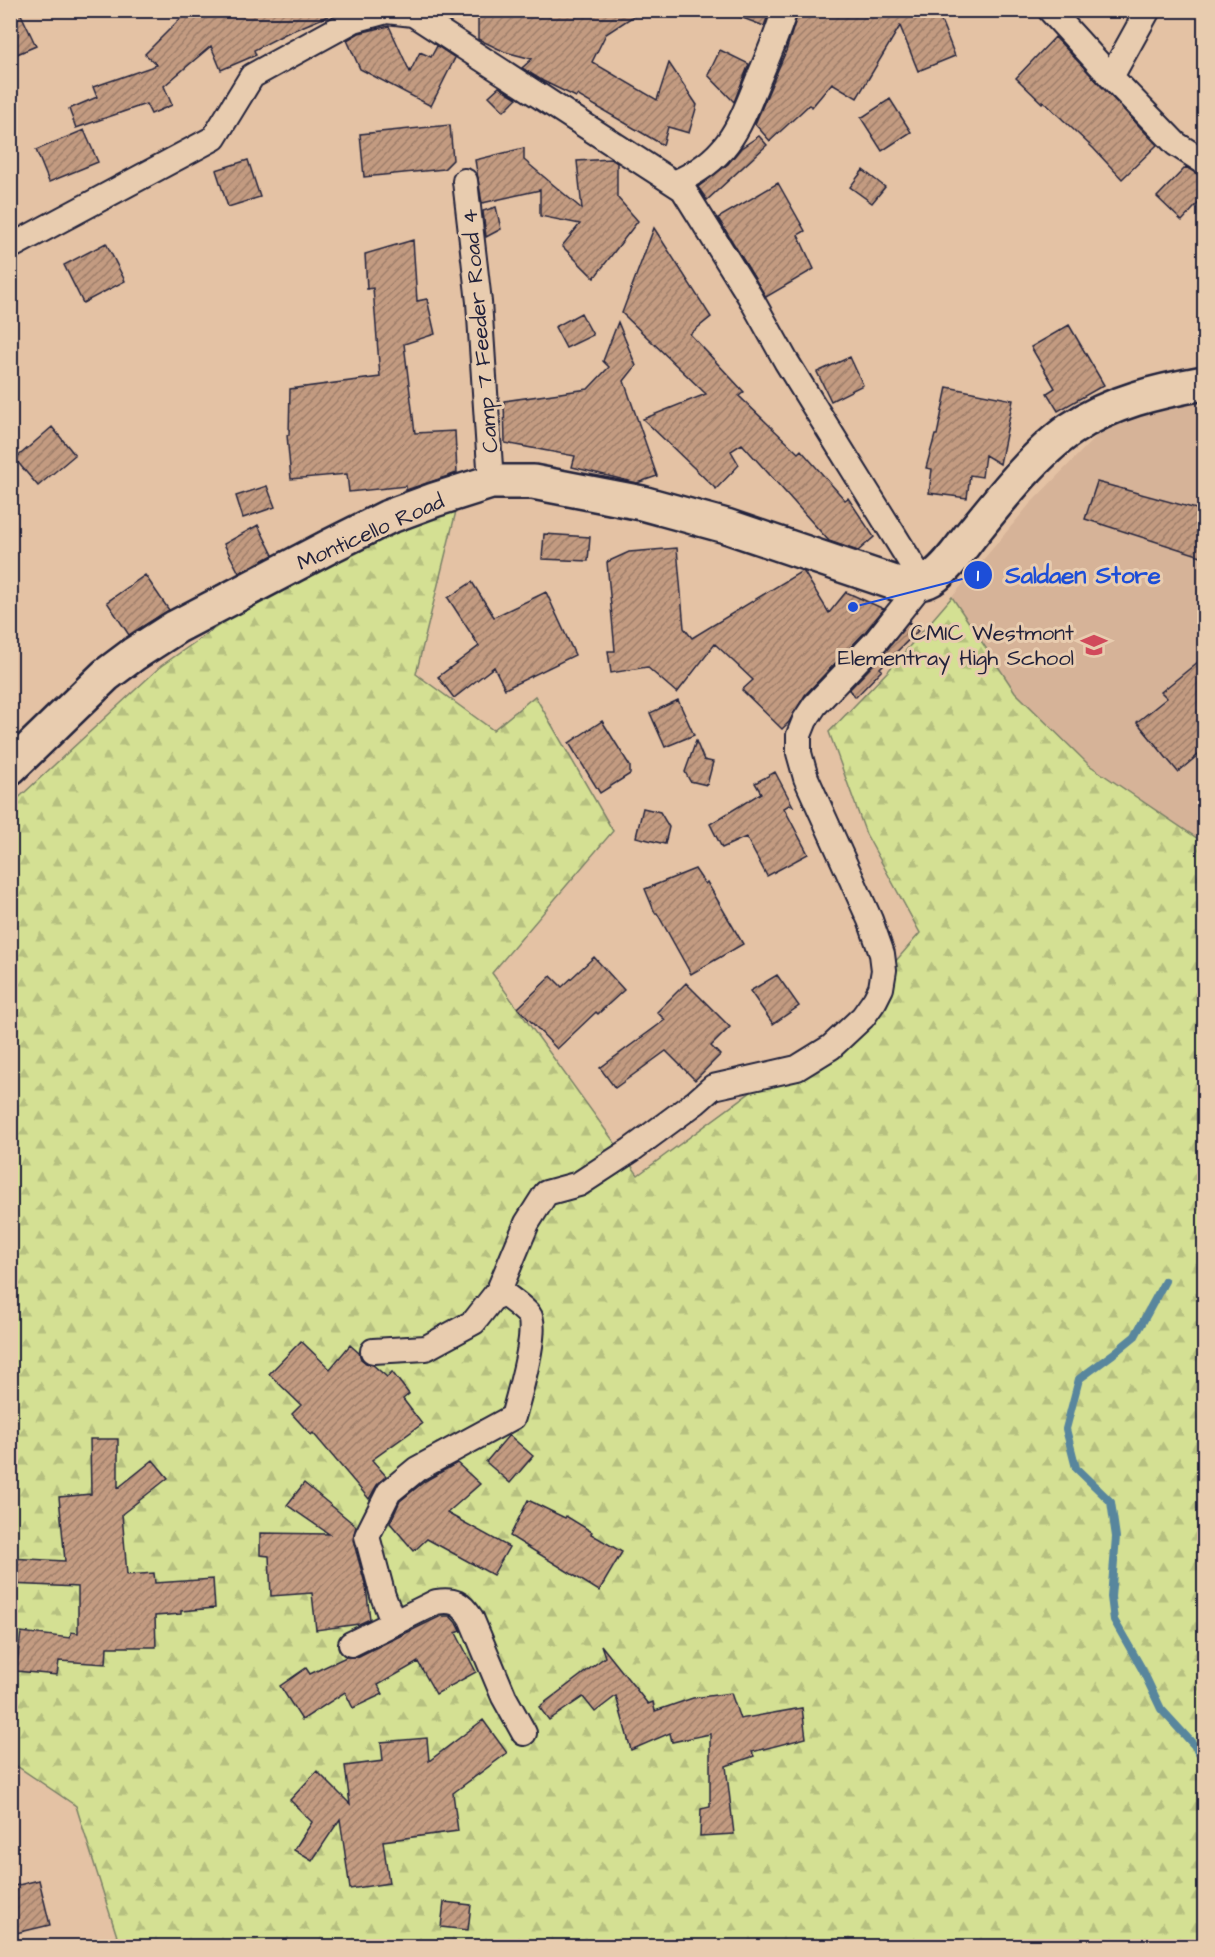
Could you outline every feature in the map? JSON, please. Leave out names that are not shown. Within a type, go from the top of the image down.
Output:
[{"type":"main road","points":[[924,582],[944,568],[996,505],[1056,440],[1096,414],[1143,395],[1204,383]]},
{"type":"main road","name":"Monticello Road","points":[[10,768],[106,675],[176,627],[388,518],[434,500],[491,482],[533,482],[642,503],[726,526],[895,583],[924,582]]},
{"type":"street","points":[[674,183],[694,174],[719,154],[734,133],[744,114],[785,10]]},
{"type":"street","points":[[1050,10],[1176,144],[1204,162]]},
{"type":"street","points":[[1111,77],[1148,10]]},
{"type":"street","points":[[10,247],[214,138],[252,76],[354,20],[387,11],[413,14],[674,183],[687,195],[791,371],[924,582],[876,641],[815,705],[799,735],[799,753],[806,778],[870,920],[882,954],[884,970],[881,988],[863,1017],[831,1047],[797,1068],[713,1087],[632,1150],[579,1184],[546,1193],[527,1223],[499,1290],[474,1322],[426,1348],[373,1351]]},
{"type":"street","name":"Camp 7 Feeder Road 4","points":[[465,181],[479,302],[491,482]]},
{"type":"street","points":[[393,1622],[383,1596],[367,1536],[388,1492],[417,1469],[513,1417],[533,1328],[529,1315],[499,1290]]},
{"type":"street","points":[[351,1644],[436,1602],[450,1600],[458,1603],[464,1608],[482,1640],[504,1697],[524,1733]]},
{"type":"shaded area","name":"CMIC Westmont Elementray High School","points":[[1204,396],[1204,843],[1089,765],[1015,692],[952,597],[1029,505],[1116,416]]},
{"type":"green space","points":[[460,495],[416,674],[493,730],[535,696],[613,831],[492,973],[638,1175],[838,1028],[920,933],[866,834],[829,732],[889,670],[952,597],[1015,692],[1089,765],[1204,843],[1204,1946],[120,1946],[76,1806],[11,1762],[11,805],[161,666],[251,603]]},
{"type":"building","points":[[10,10],[19,10],[36,46],[10,57]]},
{"type":"building","points":[[189,10],[340,11],[287,33],[254,50],[256,55],[221,70],[211,46],[164,86],[172,105],[151,114],[146,104],[76,128],[69,109],[97,97],[93,87],[157,65],[145,54]]},
{"type":"building","points":[[478,10],[643,10],[606,34],[592,62],[657,100],[669,63],[697,105],[689,133],[668,127],[663,145],[577,95],[576,97],[543,81],[522,68],[532,59],[505,52],[478,39]]},
{"type":"building","points":[[728,10],[770,10],[764,26],[727,12]]},
{"type":"building","points":[[799,10],[937,10],[955,56],[918,71],[900,26],[857,98],[832,83],[812,107],[809,105],[770,141],[755,124],[786,51]]},
{"type":"building","points":[[389,26],[410,72],[420,52],[431,57],[437,46],[455,58],[431,106],[360,69],[347,40],[359,33]]},
{"type":"building","points":[[1055,37],[1157,145],[1122,179],[1093,148],[1016,78]]},
{"type":"building","points":[[720,50],[749,64],[734,102],[708,75]]},
{"type":"building","points":[[499,87],[517,98],[504,111],[489,96]]},
{"type":"building","points":[[890,99],[911,132],[882,151],[861,118]]},
{"type":"building","points":[[450,125],[453,160],[444,169],[364,177],[360,134]]},
{"type":"building","points":[[84,130],[98,162],[49,182],[36,150]]},
{"type":"building","points":[[759,136],[767,145],[707,200],[698,187],[728,164],[741,148]]},
{"type":"building","points":[[524,148],[524,160],[582,209],[577,161],[611,159],[617,163],[617,197],[638,221],[594,278],[562,246],[580,224],[540,216],[540,190],[482,203],[475,160]]},
{"type":"building","points":[[248,160],[260,197],[228,207],[216,170]]},
{"type":"building","points":[[1186,167],[1204,176],[1204,197],[1182,221],[1157,197]]},
{"type":"building","points":[[863,170],[885,187],[872,203],[850,187]]},
{"type":"building","points":[[778,183],[805,231],[798,235],[814,269],[766,297],[718,218]]},
{"type":"building","points":[[496,207],[501,229],[486,237],[483,211]]},
{"type":"building","points":[[654,228],[711,317],[690,334],[744,392],[739,396],[798,453],[801,450],[845,500],[848,498],[874,537],[858,551],[829,541],[742,444],[731,451],[739,465],[716,489],[643,419],[706,394],[622,313]]},
{"type":"building","points":[[413,240],[417,301],[427,299],[435,334],[404,344],[415,433],[455,431],[457,473],[406,490],[406,486],[349,492],[347,474],[291,479],[287,435],[289,435],[290,389],[380,377],[373,288],[367,289],[365,254]]},
{"type":"building","points":[[106,243],[125,281],[83,303],[64,265]]},
{"type":"building","points":[[581,313],[593,335],[566,348],[555,327]]},
{"type":"building","points":[[618,322],[636,366],[624,381],[657,476],[637,483],[572,467],[575,456],[505,443],[504,401],[588,389],[609,367],[603,361]]},
{"type":"building","points":[[1069,325],[1104,385],[1058,411],[1047,393],[1055,388],[1031,347]]},
{"type":"building","points":[[850,357],[863,385],[831,401],[817,372]]},
{"type":"building","points":[[947,387],[1013,400],[1000,464],[985,455],[982,477],[970,475],[967,498],[929,493],[932,469],[926,468],[935,435],[937,435]]},
{"type":"building","points":[[52,427],[75,455],[38,486],[15,459]]},
{"type":"building","points":[[1097,482],[1204,511],[1204,557],[1085,519]]},
{"type":"building","points":[[267,486],[275,507],[243,518],[236,496]]},
{"type":"building","points":[[258,525],[273,555],[239,573],[224,544]]},
{"type":"building","points":[[544,534],[590,537],[588,561],[542,559]]},
{"type":"building","points":[[677,548],[684,628],[692,638],[802,571],[829,613],[846,592],[884,609],[805,695],[789,722],[782,729],[742,690],[753,680],[715,644],[677,693],[647,667],[611,673],[608,651],[615,651],[607,562],[629,552]]},
{"type":"building","points":[[145,575],[169,610],[129,635],[107,602]]},
{"type":"building","points":[[472,582],[494,617],[546,592],[575,655],[505,689],[494,667],[454,698],[438,677],[479,646],[448,598]]},
{"type":"building","points":[[909,622],[918,631],[880,668],[882,670],[856,697],[849,690],[886,651]]},
{"type":"building","points":[[1204,657],[1204,750],[1178,772],[1137,722],[1167,698],[1161,692]]},
{"type":"building","points":[[678,700],[694,735],[665,747],[650,713]]},
{"type":"building","points":[[602,721],[630,766],[630,774],[600,793],[569,743]]},
{"type":"building","points":[[696,741],[704,760],[713,762],[707,785],[690,781],[685,772]]},
{"type":"building","points":[[775,772],[793,806],[789,805],[784,808],[808,854],[767,876],[746,837],[722,848],[710,824],[761,793],[755,783]]},
{"type":"building","points":[[643,808],[660,812],[669,827],[665,844],[636,837]]},
{"type":"building","points":[[695,869],[705,884],[707,882],[743,944],[691,974],[655,913],[645,889]]},
{"type":"building","points":[[594,957],[624,990],[598,1014],[596,1012],[557,1049],[518,1008],[551,976],[562,987]]},
{"type":"building","points":[[777,975],[799,1006],[773,1024],[750,991]]},
{"type":"building","points":[[686,983],[730,1027],[711,1046],[720,1055],[695,1080],[666,1051],[615,1088],[600,1068],[665,1020],[657,1012]]},
{"type":"building","points":[[301,1341],[330,1369],[350,1345],[359,1353],[361,1359],[373,1365],[387,1377],[392,1372],[409,1394],[403,1399],[422,1424],[372,1460],[386,1476],[377,1485],[369,1499],[313,1433],[311,1435],[292,1414],[301,1405],[269,1374]]},
{"type":"building","points":[[509,1435],[533,1456],[510,1483],[486,1462]]},
{"type":"building","points":[[90,1439],[118,1439],[118,1488],[153,1460],[168,1478],[122,1514],[127,1575],[154,1573],[155,1583],[213,1579],[215,1608],[155,1616],[156,1647],[107,1647],[106,1664],[59,1661],[57,1675],[16,1671],[21,1632],[70,1638],[71,1632],[78,1633],[78,1587],[10,1584],[10,1558],[65,1561],[59,1497],[91,1494]]},
{"type":"building","points":[[457,1463],[480,1484],[447,1513],[509,1547],[493,1575],[427,1539],[414,1551],[390,1523],[400,1501],[425,1481]]},
{"type":"building","points":[[304,1483],[356,1526],[353,1540],[366,1587],[370,1619],[359,1624],[316,1630],[312,1593],[271,1596],[269,1556],[260,1555],[260,1533],[329,1534],[287,1505]]},
{"type":"building","points":[[528,1500],[565,1518],[566,1516],[622,1552],[599,1591],[510,1536]]},
{"type":"building","points":[[441,1616],[450,1616],[458,1625],[461,1631],[456,1633],[476,1672],[436,1694],[418,1662],[378,1685],[383,1694],[353,1708],[345,1692],[302,1720],[280,1686],[306,1668],[310,1674],[346,1657],[357,1657]]},
{"type":"building","points":[[601,1645],[648,1704],[653,1702],[655,1711],[693,1698],[731,1693],[740,1719],[802,1708],[806,1738],[752,1752],[754,1756],[726,1766],[734,1834],[700,1836],[701,1809],[710,1807],[710,1734],[672,1742],[670,1733],[631,1750],[616,1696],[595,1712],[583,1697],[549,1720],[539,1707],[605,1657]]},
{"type":"building","points":[[483,1720],[507,1753],[453,1793],[458,1831],[383,1841],[389,1883],[350,1889],[340,1819],[312,1861],[294,1850],[312,1822],[290,1800],[317,1771],[350,1804],[345,1766],[383,1761],[381,1742],[427,1738],[429,1761]]},
{"type":"building","points":[[39,1880],[50,1925],[16,1933],[10,1912],[10,1887]]},
{"type":"building","points":[[444,1902],[471,1905],[468,1930],[441,1927]]},
{"type":"waterway","points":[[1165,1281],[1135,1336],[1079,1379],[1066,1429],[1076,1468],[1111,1502],[1116,1537],[1111,1597],[1114,1620],[1142,1669],[1161,1709],[1194,1745],[1204,1760]]},
{"type":"place","name":"Saldaen Store","points":[[853,607]]},
{"type":"place","name":"CMIC Westmont Elementray High School","points":[[1094,645]]}]
